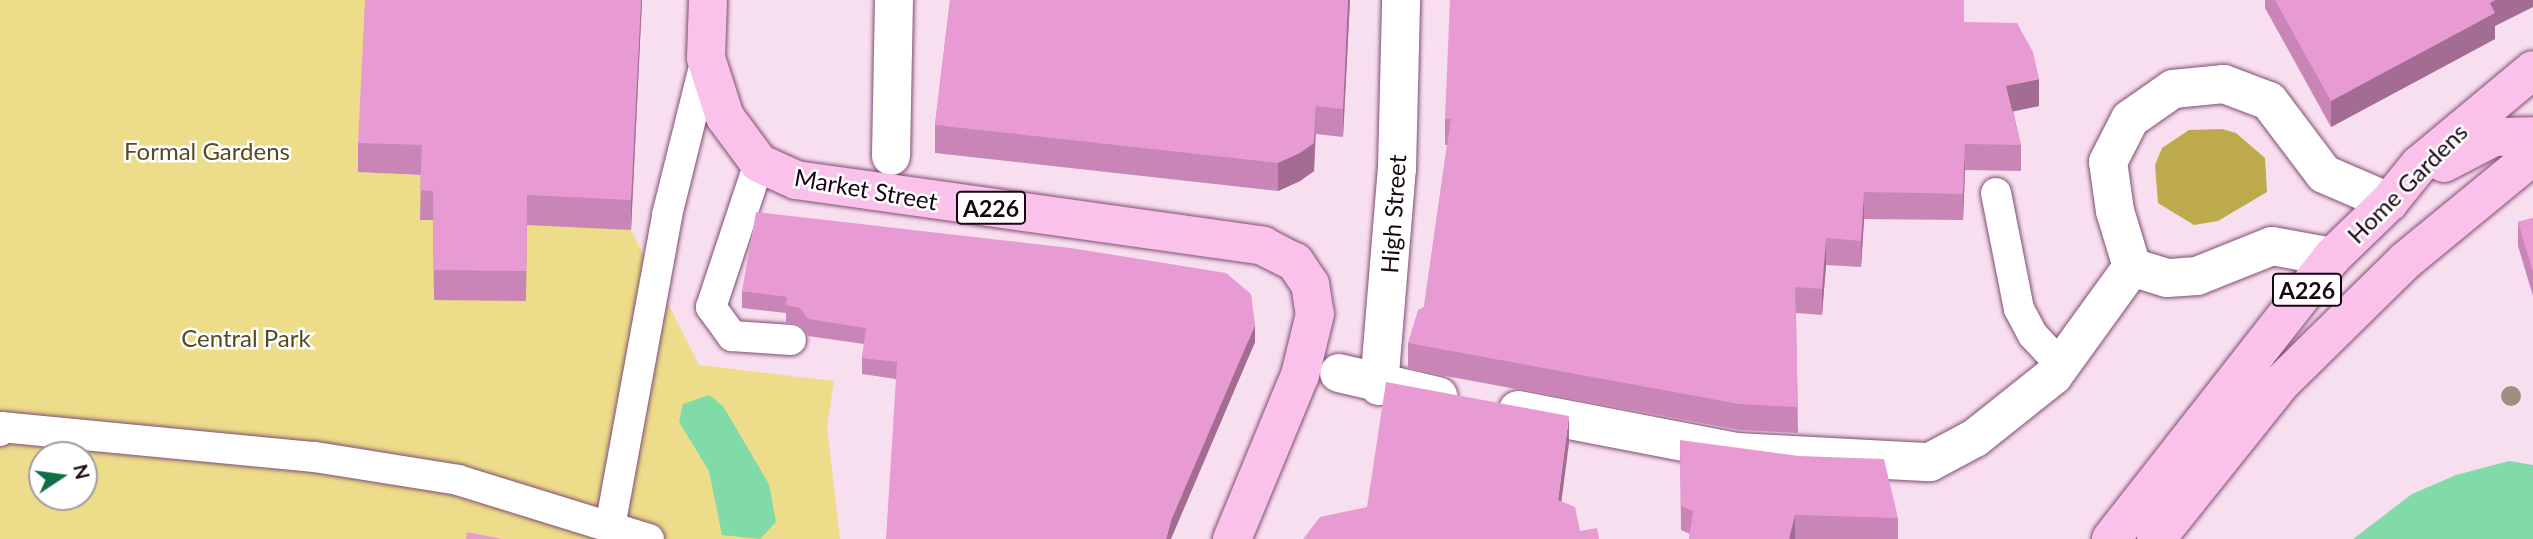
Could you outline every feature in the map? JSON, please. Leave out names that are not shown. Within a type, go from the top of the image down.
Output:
[{"type":"main road","points":[[708,0],[706,58],[725,117],[759,163]]},
{"type":"main road","name":"Home Gardens","points":[[2111,539],[2333,257],[2389,202],[2419,165],[2533,70]]},
{"type":"main road","points":[[2389,202],[2437,166],[2494,137],[2533,136]]},
{"type":"main road","name":"A226","points":[[2156,539],[2283,382],[2405,261],[2533,156]]},
{"type":"main road","name":"Market Street","points":[[759,163],[809,182],[1264,246],[1295,262],[1310,284],[1321,366]]},
{"type":"main road","name":"A226","points":[[1232,539],[1321,366]]},
{"type":"street","points":[[891,156],[894,0]]},
{"type":"street","name":"High Street","points":[[1378,386],[1397,169],[1401,0]]},
{"type":"street","points":[[2132,267],[2115,211],[2108,162],[2130,119],[2173,89],[2224,84],[2269,101],[2324,174],[2389,202]]},
{"type":"street","points":[[2132,267],[2167,278],[2197,276],[2273,246],[2333,257]]},
{"type":"street","points":[[1321,366],[1378,386],[1736,452],[1930,462],[1975,438],[2061,365],[2132,267]]},
{"type":"lane","points":[[610,527],[667,215],[706,58]]},
{"type":"lane","points":[[759,163],[712,307],[732,336],[791,340]]},
{"type":"lane","points":[[1996,193],[2019,309],[2033,335],[2061,365]]},
{"type":"lane","points":[[0,431],[1,428],[315,457],[458,481],[649,539]]},
{"type":"green space","name":"Central Park","points":[[0,0],[367,0],[358,172],[422,175],[631,230],[699,365],[834,381],[827,427],[840,539],[0,539]]},
{"type":"shaded area","points":[[2222,129],[2236,133],[2265,158],[2267,192],[2218,221],[2194,225],[2158,203],[2155,165],[2162,148],[2189,130]]},
{"type":"shaded area","points":[[709,395],[723,406],[769,484],[776,522],[760,539],[722,535],[709,471],[679,422],[683,404]]},
{"type":"shaded area","points":[[2509,461],[2533,465],[2533,539],[2353,539],[2412,494],[2456,475]]},
{"type":"building","points":[[365,0],[641,0],[631,200],[527,195],[526,271],[434,270],[433,191],[420,190],[422,145],[358,143]]},
{"type":"building","points":[[950,0],[1348,0],[1343,109],[1316,106],[1314,143],[1278,163],[935,125]]},
{"type":"building","points":[[1450,0],[1964,0],[1964,22],[2017,23],[2033,52],[2039,79],[2006,86],[2021,145],[1965,144],[1963,194],[1864,192],[1861,241],[1826,238],[1822,289],[1795,287],[1798,407],[1739,404],[1408,343],[1418,310],[1424,307],[1451,119],[1445,119]]},
{"type":"building","points":[[2275,0],[2495,0],[2490,3],[2495,13],[2331,101]]},
{"type":"building","points":[[756,212],[1071,248],[1226,273],[1251,294],[1255,325],[1172,518],[1166,539],[886,539],[897,362],[862,358],[866,328],[808,319],[800,308],[786,305],[787,297],[742,291]]},
{"type":"building","points":[[2533,218],[2533,272],[2518,222]]},
{"type":"building","points":[[1386,382],[1569,416],[1558,500],[1575,507],[1580,531],[1597,528],[1599,539],[1303,539],[1320,517],[1367,507]]},
{"type":"building","points":[[1680,440],[1799,456],[1884,459],[1898,518],[1795,515],[1789,539],[1689,539],[1693,511],[1681,506]]},
{"type":"building","points":[[467,532],[502,539],[466,539]]},
{"type":"park label","name":"Formal Gardens","points":[[207,151]]}]
